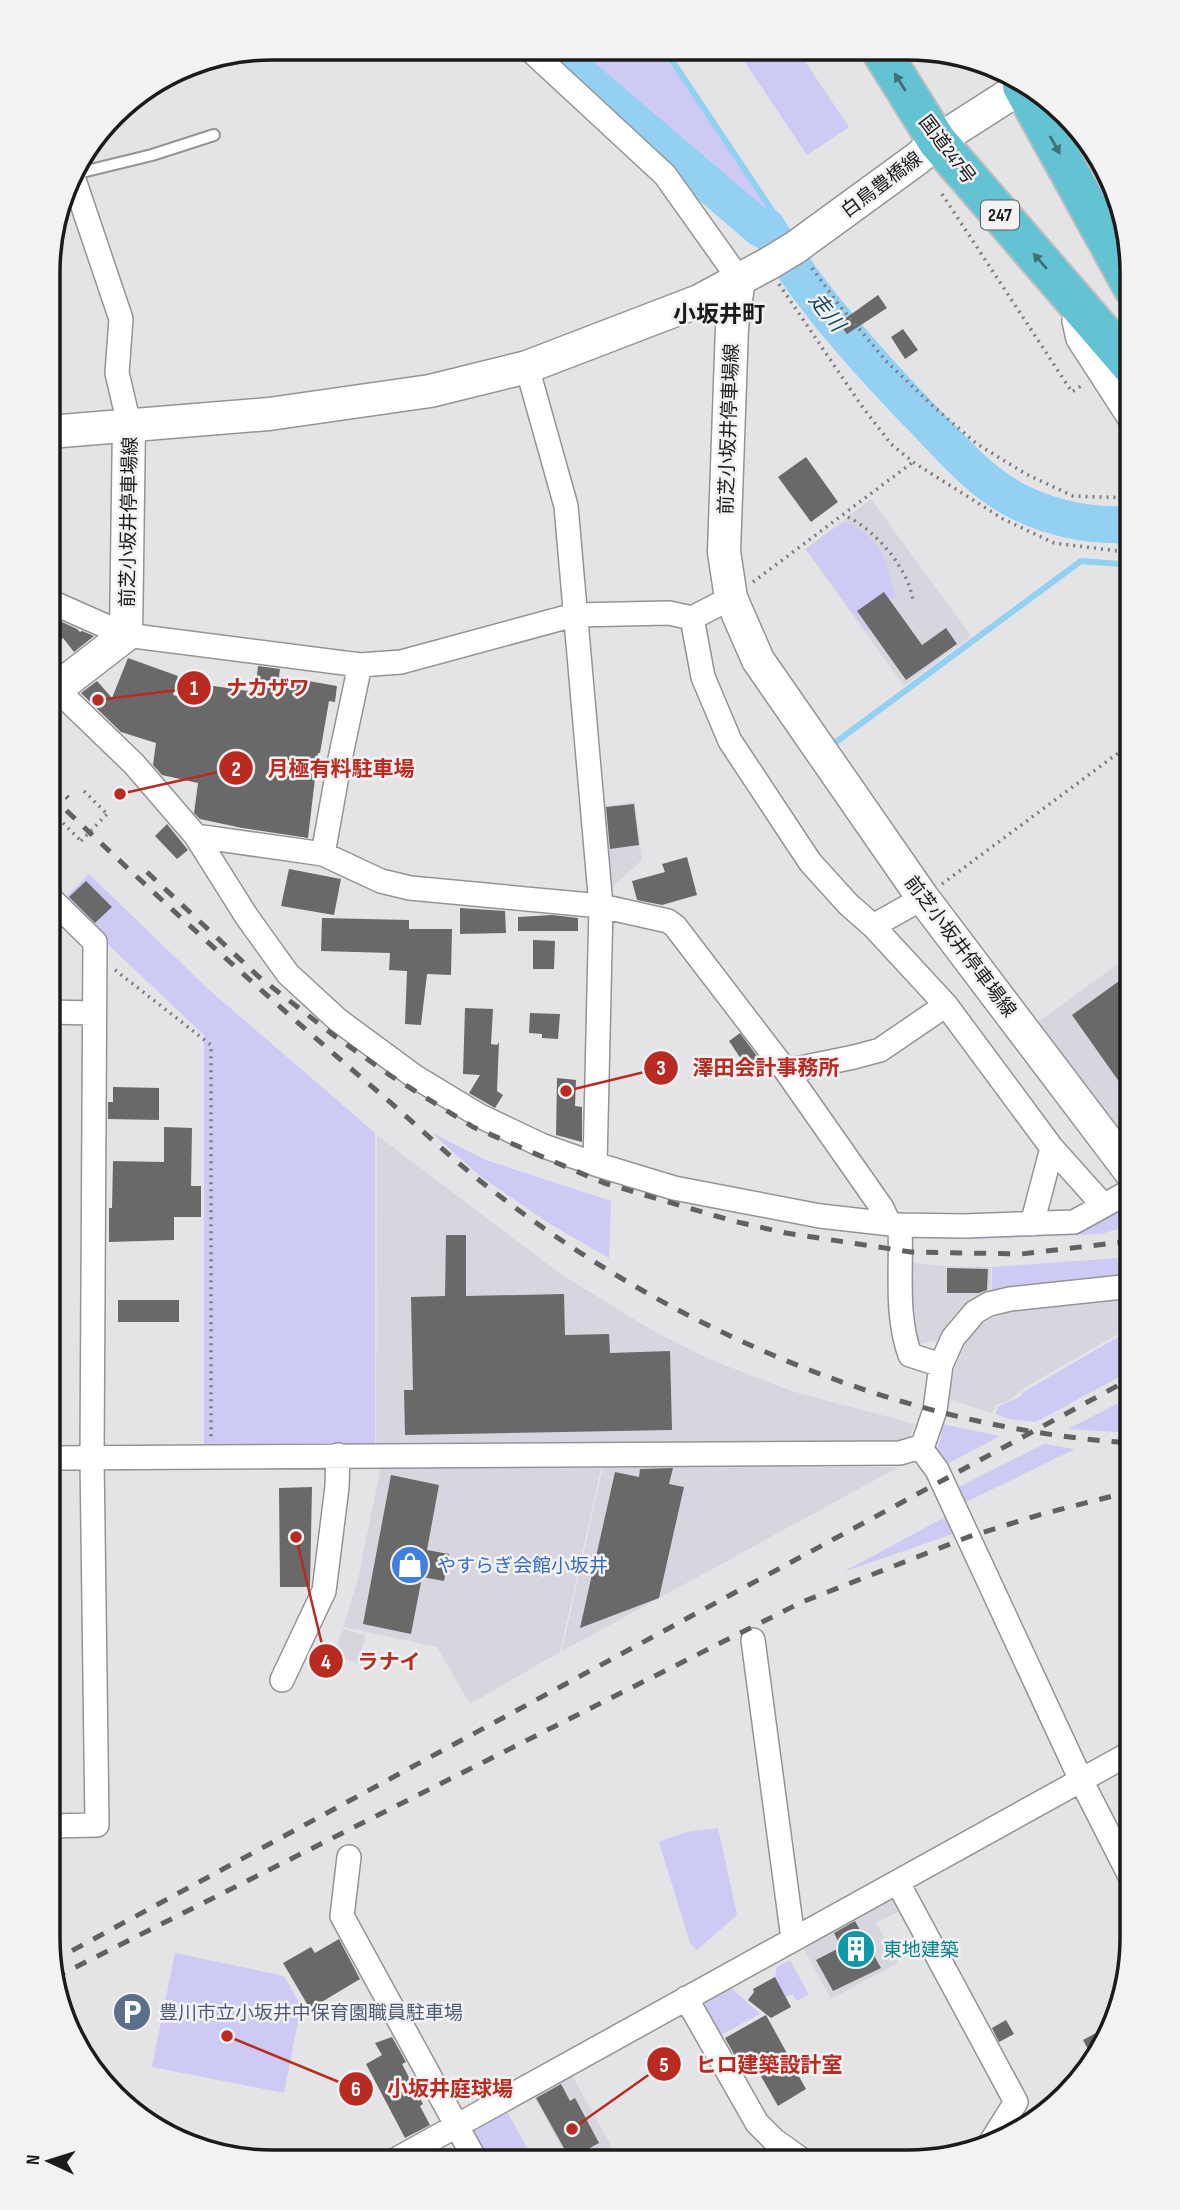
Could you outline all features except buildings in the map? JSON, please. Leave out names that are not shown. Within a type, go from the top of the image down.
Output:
[{"type":"highway","name":"国道247号","points":[[885,59],[928,149],[1078,306],[1116,371]]},
{"type":"highway","points":[[1029,97],[1118,245]]},
{"type":"main road","name":"白鳥豊橋線","points":[[739,279],[796,247],[928,149],[1017,90]]},
{"type":"main road","name":"前芝小坂井停車場線","points":[[60,680],[126,635],[129,424],[269,414],[430,391],[527,367],[699,301],[739,279]]},
{"type":"main road","name":"前芝小坂井停車場線","points":[[739,279],[732,327],[724,552],[732,598],[758,660],[923,898],[1120,1158]]},
{"type":"main road","points":[[60,431],[129,424]]},
{"type":"street","points":[[541,60],[665,175],[739,279]]},
{"type":"street","points":[[76,190],[121,319],[117,373],[129,424]]},
{"type":"street","points":[[527,367],[566,506],[601,906],[595,1164]]},
{"type":"street","points":[[60,606],[126,635],[360,665],[401,662],[574,615],[668,613],[692,618],[732,598]]},
{"type":"street","points":[[692,618],[702,677],[730,741],[810,862],[946,1005],[1052,1148],[1103,1205]]},
{"type":"street","points":[[323,854],[360,665]]},
{"type":"street","points":[[60,694],[134,764],[196,836],[247,917],[288,974],[338,1020],[414,1076],[480,1116],[541,1145],[674,1188],[820,1216],[894,1224],[1074,1222],[1103,1205],[1120,1186]]},
{"type":"street","points":[[196,836],[323,854],[381,881],[410,888],[601,906],[668,921],[676,926],[786,1071],[894,1224],[905,1342],[910,1354],[941,1365]]},
{"type":"street","points":[[873,926],[923,898]]},
{"type":"street","points":[[60,908],[95,942],[92,1458],[97,1825],[60,1826]]},
{"type":"street","points":[[786,1071],[880,1050],[946,1005]]},
{"type":"street","points":[[60,1012],[94,1013]]},
{"type":"street","points":[[1032,1224],[1052,1148]]},
{"type":"street","points":[[60,1458],[900,1453],[920,1447],[929,1432],[941,1365],[953,1338],[975,1312],[989,1304],[1046,1294],[1120,1287]]},
{"type":"street","points":[[920,1447],[937,1470],[1081,1780],[1120,1856]]},
{"type":"street","points":[[282,1680],[324,1591],[337,1487],[338,1455]]},
{"type":"street","points":[[753,1640],[793,1939]]},
{"type":"street","points":[[413,2150],[1120,1759]]},
{"type":"street","points":[[349,1857],[342,1916],[470,2150]]},
{"type":"street","points":[[898,1882],[1016,2102],[998,2131]]},
{"type":"street","points":[[686,1998],[757,2123],[788,2150]]},
{"type":"lane","points":[[85,171],[152,155],[214,135]]},
{"type":"path","points":[[928,149],[1072,392],[1116,371]]},
{"type":"path","points":[[796,247],[838,305],[887,362],[977,444],[1026,474],[1073,496],[1120,498]]},
{"type":"path","points":[[768,264],[861,405],[891,444],[913,462],[1003,519],[1054,543],[1120,551]]},
{"type":"path","points":[[732,598],[913,462]]},
{"type":"path","points":[[848,517],[880,540],[908,579],[914,600]]},
{"type":"path","points":[[923,898],[1120,752]]},
{"type":"path","points":[[60,820],[82,841],[107,814],[84,792]]},
{"type":"path","points":[[95,955],[211,1045],[211,1457]]},
{"type":"shaded area","points":[[668,59],[780,228],[773,233],[767,224],[763,226],[571,60]]},
{"type":"shaded area","points":[[803,59],[849,127],[807,155],[744,61]]},
{"type":"shaded area","points":[[871,499],[971,636],[904,686],[805,549]]},
{"type":"shaded area","points":[[843,523],[858,528],[872,539],[885,561],[897,595],[873,611],[880,623],[867,632],[806,549]]},
{"type":"shaded area","points":[[635,802],[642,860],[609,890],[599,807]]},
{"type":"shaded area","points":[[89,874],[207,988],[375,1133],[375,1447],[204,1449],[204,1035],[62,901]]},
{"type":"shaded area","points":[[1120,962],[1120,1144],[1119,1144],[1034,1025]]},
{"type":"shaded area","points":[[432,1133],[486,1160],[611,1201],[609,1258],[550,1224],[480,1176]]},
{"type":"shaded area","points":[[377,1135],[559,1273],[655,1332],[709,1359],[791,1391],[915,1424],[910,1436],[898,1444],[376,1447]]},
{"type":"shaded area","points":[[1120,1204],[1120,1228],[1101,1234],[972,1239],[905,1236],[1039,1229]]},
{"type":"shaded area","points":[[1120,1258],[1120,1277],[1032,1284],[992,1292],[992,1267]]},
{"type":"shaded area","points":[[907,1262],[991,1267],[991,1292],[968,1302],[957,1312],[941,1333],[941,1340],[913,1345]]},
{"type":"shaded area","points":[[1120,1298],[1120,1333],[1024,1388],[1008,1401],[996,1405],[992,1413],[946,1399],[964,1347],[978,1327],[1022,1306]]},
{"type":"shaded area","points":[[1120,1336],[1120,1376],[1036,1422],[995,1414],[999,1406],[1018,1398],[1025,1391]]},
{"type":"shaded area","points":[[1120,1402],[1120,1432],[1068,1429]]},
{"type":"shaded area","points":[[942,1424],[1000,1436],[940,1468],[935,1455],[941,1438]]},
{"type":"shaded area","points":[[1044,1444],[1075,1449],[956,1507],[949,1492]]},
{"type":"shaded area","points":[[381,1466],[601,1468],[560,1652],[470,1704],[437,1647],[343,1627],[358,1579]]},
{"type":"shaded area","points":[[603,1467],[899,1467],[562,1651]]},
{"type":"shaded area","points":[[947,1516],[956,1533],[843,1572]]},
{"type":"shaded area","points":[[343,1629],[366,1635],[357,1663],[333,1655]]},
{"type":"shaded area","points":[[718,1828],[737,1915],[697,1950],[690,1943],[659,1842],[686,1832]]},
{"type":"shaded area","points":[[898,1891],[907,1907],[876,1923],[898,1963],[831,1999],[801,1944]]},
{"type":"shaded area","points":[[175,1953],[284,1976],[301,2006],[284,2093],[152,2067]]},
{"type":"shaded area","points":[[790,1960],[809,1995],[797,2001],[792,1994],[786,1997],[775,1977],[777,1967]]},
{"type":"shaded area","points":[[727,1984],[760,2014],[715,2038],[694,2002]]},
{"type":"shaded area","points":[[570,2072],[613,2150],[563,2150],[532,2093]]},
{"type":"shaded area","points":[[505,2108],[528,2150],[475,2150],[464,2131]]},
{"type":"waterway","points":[[671,59],[783,227],[787,243]]},
{"type":"waterway","name":"走川","points":[[562,60],[761,229],[766,226],[783,253],[841,329],[905,400],[979,475],[1015,500],[1043,512],[1087,523],[1120,524]]},
{"type":"waterway","points":[[836,742],[1081,561],[1120,564]]},
{"type":"railway","points":[[60,790],[68,798]]},
{"type":"railway","points":[[60,804],[251,981],[474,1176],[545,1229],[621,1278],[701,1322],[783,1359],[868,1391],[955,1416],[1043,1433],[1120,1442]]},
{"type":"railway","points":[[147,872],[259,977],[391,1076],[473,1127],[604,1183],[733,1221],[786,1233],[911,1252],[1021,1254],[1120,1242]]},
{"type":"railway","points":[[61,1957],[1120,1384]]},
{"type":"railway","points":[[63,1973],[802,1602],[968,1537],[1120,1494]]},
{"type":"place","name":"ナカザワ","points":[[98,700]]},
{"type":"place","name":"月極有料駐車場","points":[[120,794]]},
{"type":"place","name":"澤田会計事務所","points":[[566,1091]]},
{"type":"place","name":"ラナイ","points":[[296,1537]]},
{"type":"place","name":"やすらぎ会館小坂井","points":[[410,1565]]},
{"type":"place","name":"東地建築","points":[[856,1949]]},
{"type":"place","name":"豊川市立小坂井中保育園職員駐車場","points":[[132,2012]]},
{"type":"place","name":"小坂井庭球場","points":[[227,2036]]},
{"type":"place","name":"ヒロ建築設計室","points":[[572,2129]]},
{"type":"district","name":"小坂井町","points":[[719,314]]}]
